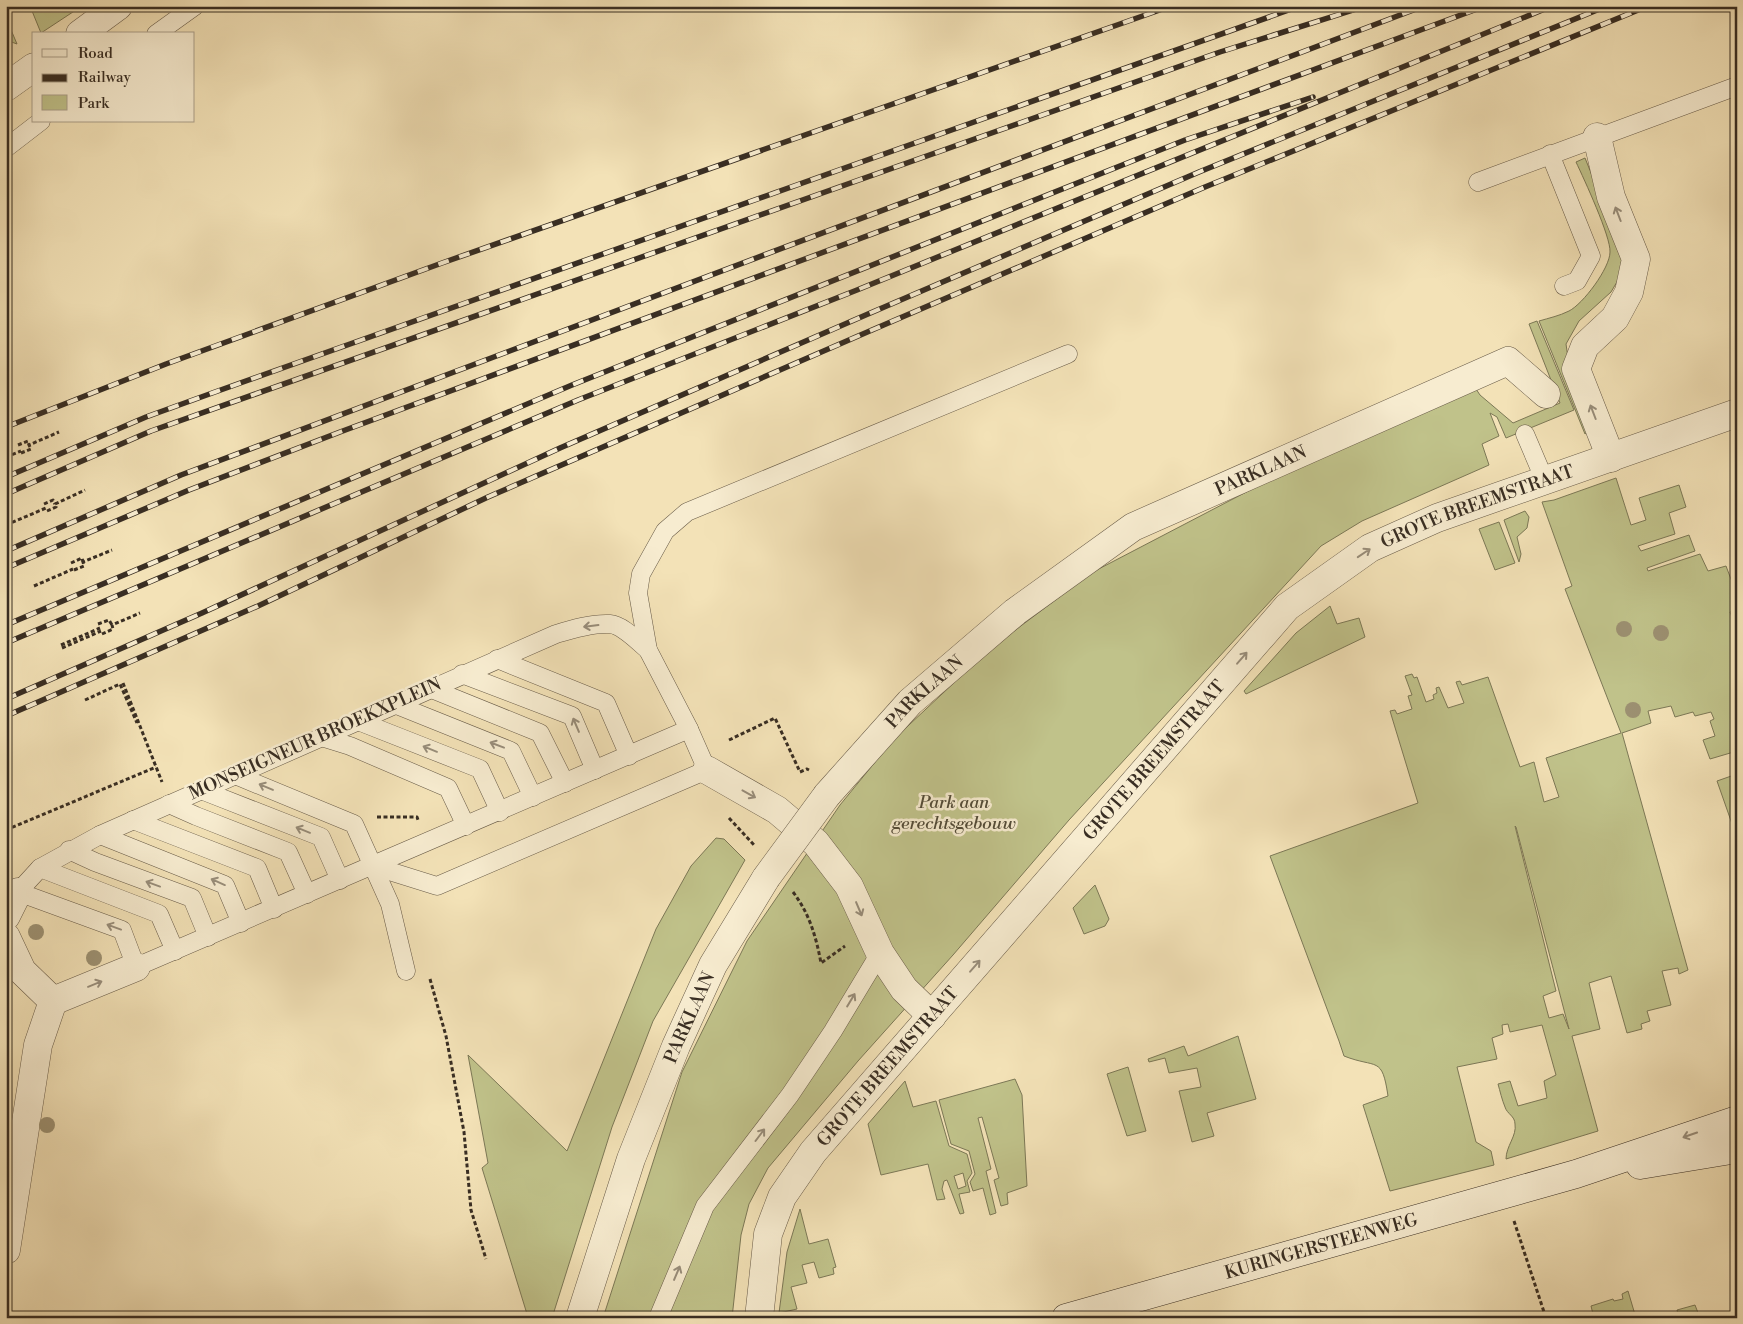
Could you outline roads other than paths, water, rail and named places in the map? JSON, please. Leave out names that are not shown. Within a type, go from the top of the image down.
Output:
[{"type":"street","points":[[83,32],[118,6]]},
{"type":"street","points":[[7,85],[32,68]]},
{"type":"street","points":[[1597,137],[1611,197],[1636,259],[1629,292],[1615,318],[1586,346],[1576,369],[1611,458]]},
{"type":"street","name":"PARKLAAN","points":[[580,1318],[631,1159],[676,1046],[713,965],[766,878],[827,795],[910,702],[1015,612],[1133,527],[1508,362],[1546,394]]},
{"type":"street","name":"GROTE BREEMSTRAAT","points":[[758,1318],[768,1234],[782,1197],[813,1152],[1287,607],[1370,548],[1437,518],[1737,413]]},
{"type":"street","points":[[707,770],[777,810],[816,843],[849,886],[880,953],[904,989],[932,1016]]},
{"type":"street","name":"MONSEIGNEUR BROEKXPLEIN","points":[[6,916],[18,892]]},
{"type":"street","points":[[6,936],[22,971],[53,1001]]},
{"type":"street","points":[[6,1250],[38,1045],[53,1001],[136,967]]},
{"type":"street","name":"KURINGERSTEENWEG","points":[[1066,1318],[1576,1174],[1737,1120]]},
{"type":"street","name":"KURINGERSTEENWEG","points":[[1576,1174],[1720,1154],[1737,1149]]},
{"type":"lane","points":[[159,32],[195,6]]},
{"type":"lane","points":[[1478,182],[1737,86]]},
{"type":"lane","points":[[6,148],[40,122]]},
{"type":"lane","points":[[1550,154],[1591,256],[1576,281],[1564,286]]},
{"type":"lane","points":[[373,866],[437,886],[707,770],[689,729],[648,650],[638,593],[641,574],[665,531],[687,512],[1068,354]]},
{"type":"lane","points":[[1525,434],[1545,481]]},
{"type":"lane","name":"MONSEIGNEUR BROEKXPLEIN","points":[[18,892],[40,868],[69,850],[100,835],[429,688],[563,632],[611,624],[632,636],[648,650]]},
{"type":"lane","points":[[497,659],[606,704],[628,756]]},
{"type":"lane","points":[[462,674],[572,716],[595,770]]},
{"type":"lane","points":[[429,688],[540,734],[565,783]]},
{"type":"lane","points":[[394,704],[511,751],[533,797]]},
{"type":"lane","points":[[358,721],[480,769],[500,812]]},
{"type":"lane","points":[[18,892],[122,930],[136,967],[500,812],[689,729]]},
{"type":"lane","points":[[321,737],[350,746],[448,788],[466,826]]},
{"type":"lane","points":[[235,775],[354,824],[390,904],[406,971]]},
{"type":"lane","points":[[201,790],[321,837],[340,880]]},
{"type":"lane","points":[[169,804],[288,852],[307,894]]},
{"type":"lane","points":[[133,820],[257,868],[274,909]]},
{"type":"lane","points":[[100,835],[225,885],[241,923]]},
{"type":"lane","points":[[69,850],[95,862],[192,898],[208,937]]},
{"type":"lane","points":[[40,868],[61,878],[159,914],[175,951]]},
{"type":"lane","points":[[658,1318],[705,1206],[790,1095],[880,953]]},
{"type":"railway","points":[[6,427],[166,364],[442,263],[1171,6]]},
{"type":"railway","points":[[6,477],[146,417],[1300,6]]},
{"type":"railway","points":[[6,494],[151,431],[1220,52],[1366,6]]},
{"type":"railway","points":[[6,551],[181,475],[1424,6]]},
{"type":"railway","points":[[6,568],[189,490],[340,432],[1485,6]]},
{"type":"railway","points":[[6,643],[578,400],[857,290],[1552,6]]},
{"type":"railway","points":[[6,699],[202,613],[560,448],[868,314],[1199,172],[1607,6]]},
{"type":"railway","points":[[6,716],[258,606],[488,497],[872,330],[1205,187],[1648,6]]},
{"type":"railway","points":[[6,625],[572,385],[1185,140],[1313,97]]},
{"type":"park label","name":"Park aan gerechtsgebouw","points":[[954,812]]}]
